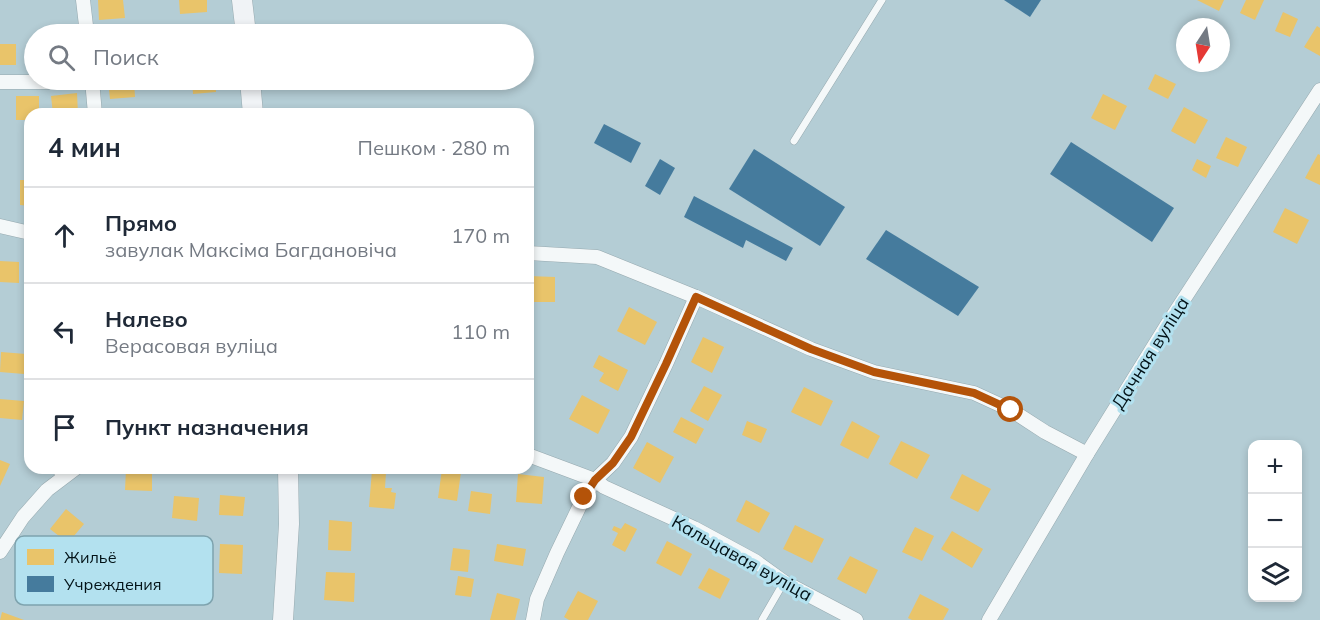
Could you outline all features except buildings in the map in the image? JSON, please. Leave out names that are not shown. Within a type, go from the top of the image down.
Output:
[{"type":"street","points":[[83,0],[86,24]]},
{"type":"street","points":[[242,0],[245,24]]},
{"type":"street","points":[[0,82],[24,82]]},
{"type":"street","points":[[93,90],[94,108]]},
{"type":"street","points":[[251,90],[253,108]]},
{"type":"street","name":"Дачная вуліца","points":[[989,620],[1087,454],[1167,325],[1320,90]]},
{"type":"street","points":[[0,226],[24,232]]},
{"type":"street","points":[[534,253],[597,257],[696,297],[811,349],[874,372],[974,393],[1011,410],[1045,432],[1087,454]]},
{"type":"street","points":[[533,620],[537,599],[584,497],[595,480],[613,463],[631,437],[696,297]]},
{"type":"street","name":"Кальцавая вуліца","points":[[534,457],[595,480],[604,487],[694,528],[755,561],[784,582],[856,620]]},
{"type":"street","points":[[0,552],[23,517],[47,490],[57,474]]},
{"type":"street","points":[[283,620],[289,524],[288,474]]},
{"type":"lane","points":[[794,141],[882,0]]},
{"type":"lane","points":[[762,620],[784,582]]},
{"type":"route","points":[[584,497],[595,480],[613,463],[631,437],[696,297],[811,349],[874,372],[974,393],[1011,410]]}]
